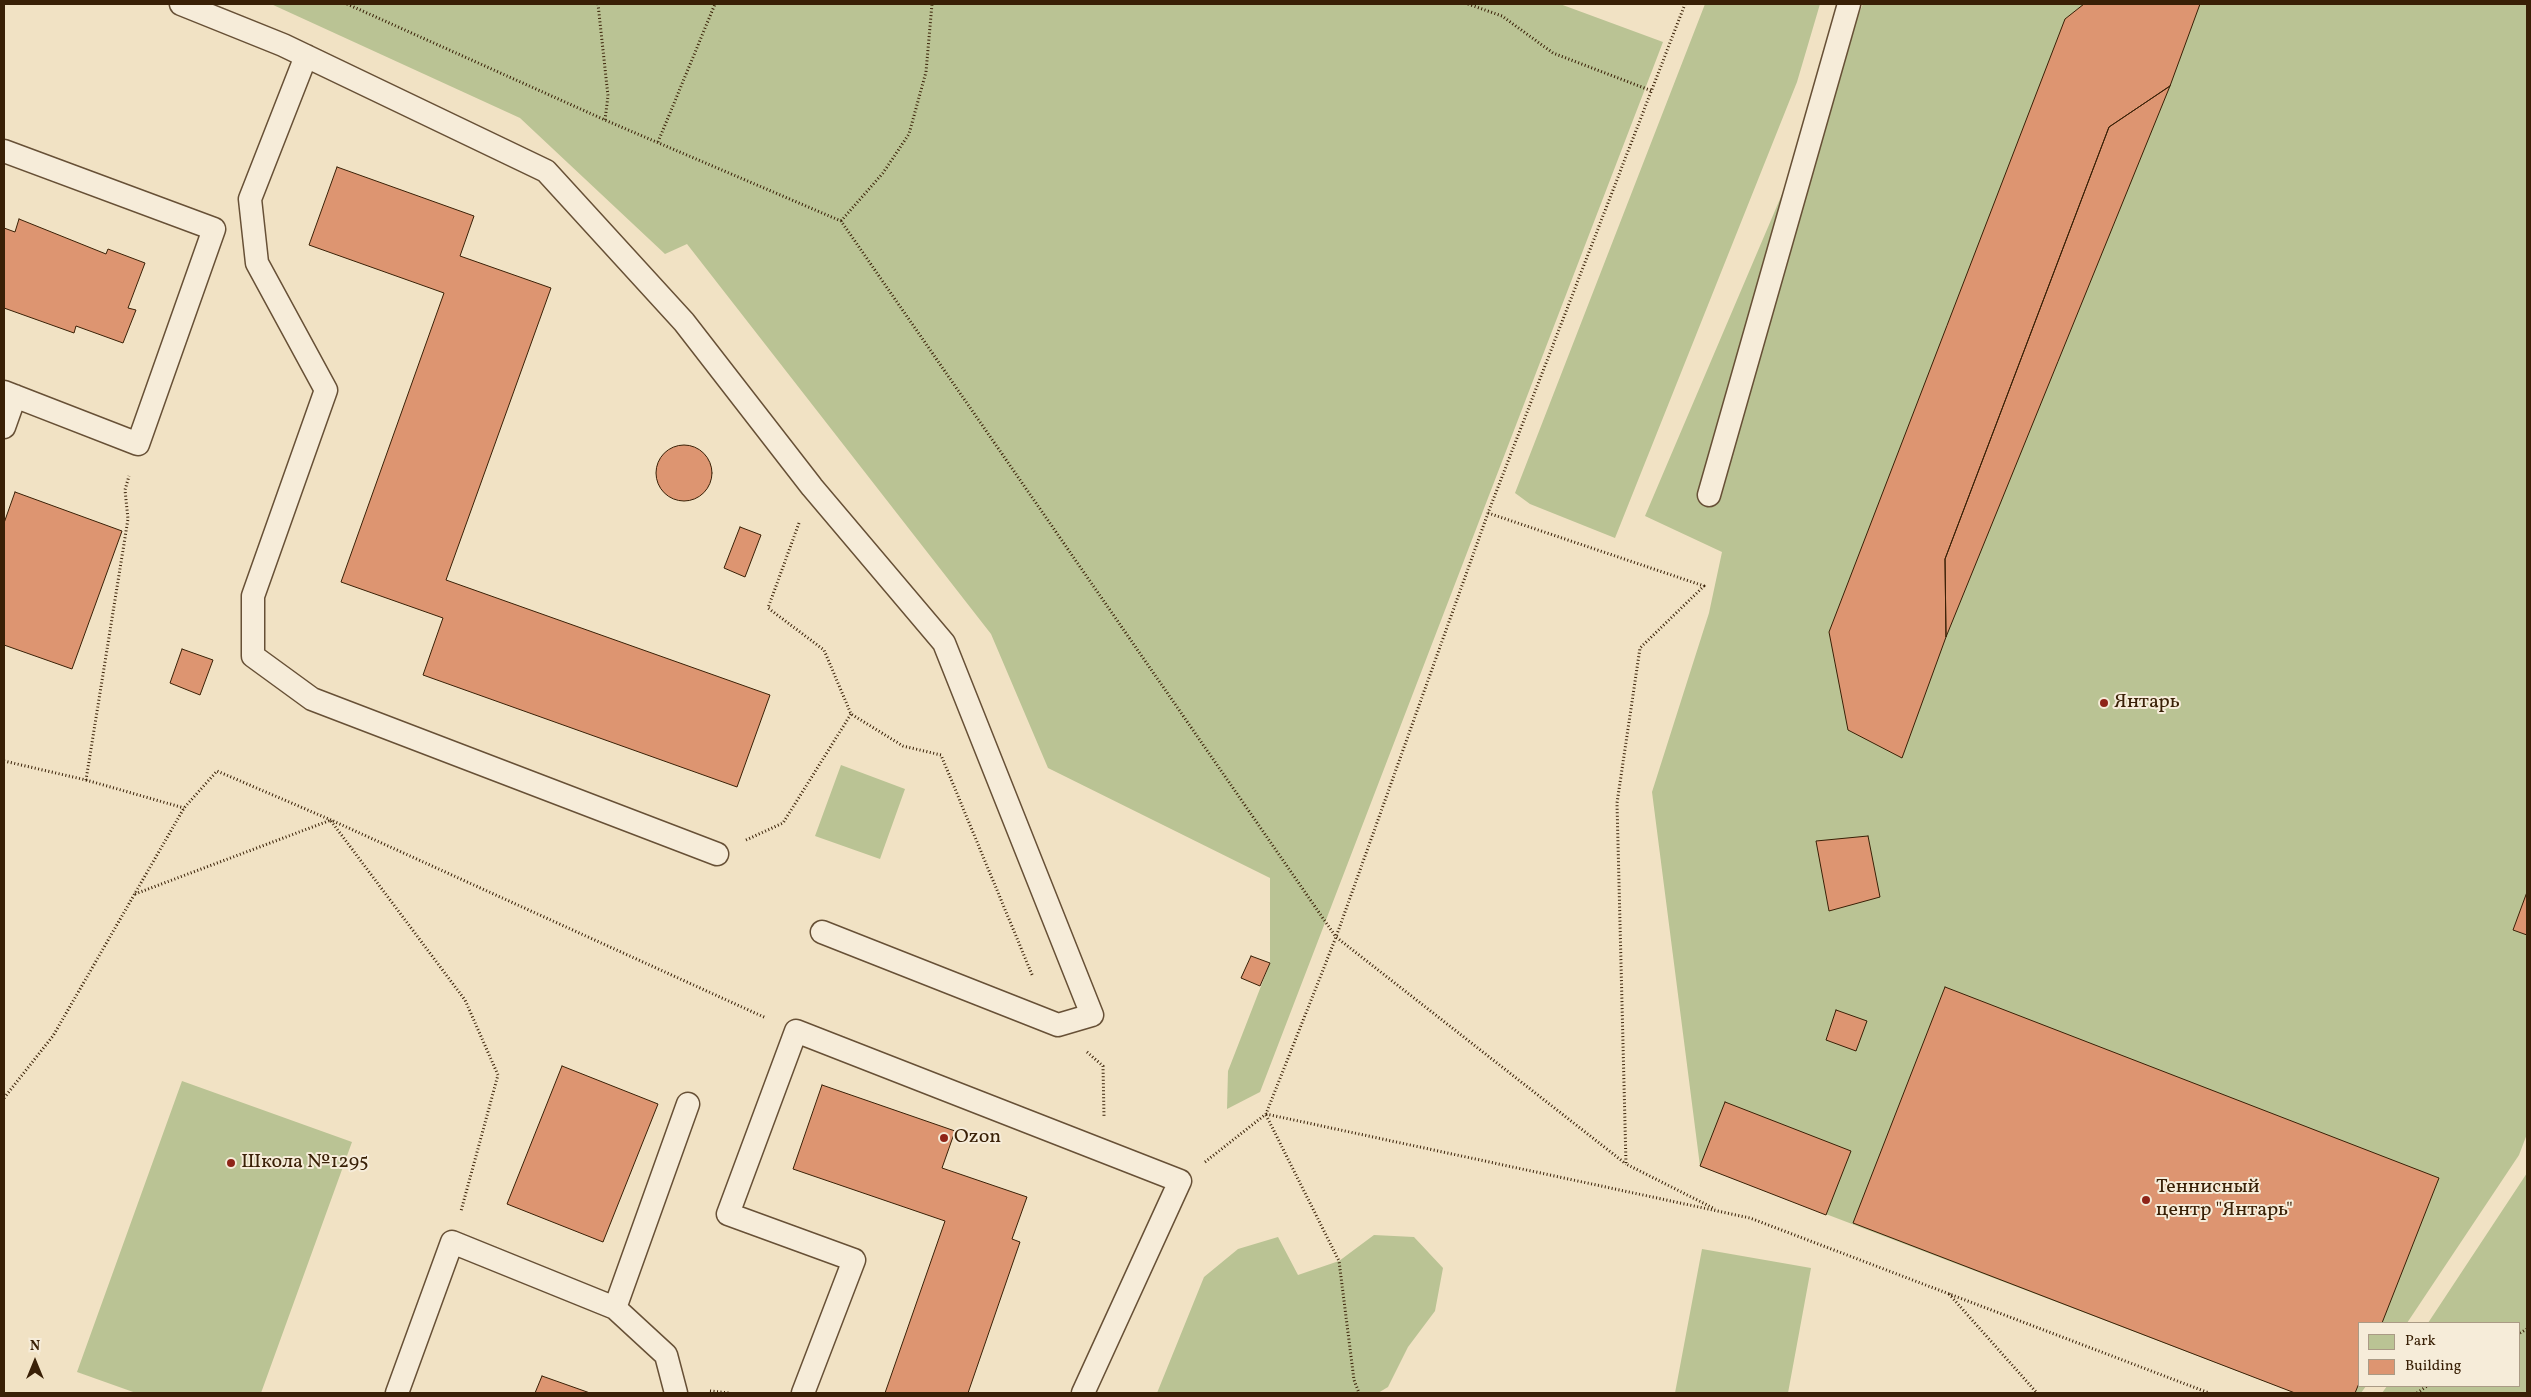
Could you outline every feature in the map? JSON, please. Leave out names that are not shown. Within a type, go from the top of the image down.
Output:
[{"type":"lane","points":[[181,4],[306,56],[546,171],[684,322],[812,487],[944,644],[1092,1015],[1058,1025],[822,932]]},
{"type":"lane","points":[[1709,496],[1849,4]]},
{"type":"lane","points":[[306,56],[250,199],[257,263],[326,390],[252,596],[253,656],[312,699],[717,854]]},
{"type":"lane","points":[[4,150],[214,229],[138,444],[9,394],[4,427]]},
{"type":"lane","points":[[803,1393],[854,1260],[728,1214],[796,1031],[1180,1181],[1083,1393]]},
{"type":"lane","points":[[615,1308],[688,1104]]},
{"type":"lane","points":[[397,1393],[452,1242],[615,1308],[666,1355],[676,1393]]},
{"type":"path","points":[[347,4],[605,120],[841,221],[1336,937],[1626,1164],[1721,1212]]},
{"type":"path","points":[[598,4],[608,96],[605,120]]},
{"type":"path","points":[[658,142],[715,4]]},
{"type":"path","points":[[841,221],[883,173],[909,134],[926,72],[932,4]]},
{"type":"path","points":[[1468,4],[1502,16],[1553,53],[1652,91]]},
{"type":"path","points":[[1180,1181],[1266,1114],[1336,937],[1488,513],[1685,4]]},
{"type":"path","points":[[86,780],[128,519],[125,490],[138,444]]},
{"type":"path","points":[[812,487],[768,608],[824,650],[851,714],[903,746],[941,755],[1035,984],[1058,1025],[1103,1066],[1106,1151]]},
{"type":"path","points":[[1488,513],[1704,586],[1640,648],[1617,803],[1626,1164]]},
{"type":"path","points":[[717,854],[783,823],[851,714]]},
{"type":"path","points":[[4,761],[86,780],[184,808]]},
{"type":"path","points":[[4,1098],[53,1036],[184,808],[217,771],[331,820],[796,1031]]},
{"type":"path","points":[[134,894],[331,820]]},
{"type":"path","points":[[331,820],[465,1000],[498,1075],[452,1242]]},
{"type":"path","points":[[1266,1114],[1750,1218],[2208,1393]]},
{"type":"path","points":[[1266,1114],[1339,1261],[1354,1380],[1359,1393]]},
{"type":"path","points":[[1948,1294],[2037,1393]]},
{"type":"green space","points":[[271,4],[1560,4],[1663,42],[1260,1092],[1227,1109],[1228,1071],[1270,963],[1270,878],[1048,768],[991,634],[687,244],[665,254],[520,118]]},
{"type":"green space","points":[[1705,4],[1820,4],[1797,82],[1615,538],[1530,504],[1515,493]]},
{"type":"green space","name":"Янтарь","points":[[1863,4],[2527,4],[2527,1134],[2519,1155],[2408,1322],[2358,1322],[2358,1387],[2365,1387],[2361,1393],[2295,1393],[1700,1166],[1652,792],[1709,613],[1722,552],[1645,516]]},
{"type":"green space","points":[[841,765],[905,789],[880,859],[815,836]]},
{"type":"green space","points":[[182,1081],[352,1142],[261,1393],[136,1393],[77,1372]]},
{"type":"green space","points":[[2527,1173],[2527,1393],[2382,1393],[2386,1387],[2521,1387],[2521,1322],[2429,1322]]},
{"type":"green space","points":[[1374,1235],[1414,1237],[1443,1268],[1435,1311],[1408,1347],[1388,1387],[1378,1393],[1157,1393],[1204,1277],[1238,1249],[1278,1237],[1298,1275],[1339,1261]]},
{"type":"green space","points":[[1702,1249],[1811,1268],[1788,1393],[1675,1393]]},
{"type":"building","points":[[2084,4],[2200,4],[2170,86],[2109,127],[1945,559],[1946,637],[1902,758],[1848,730],[1829,632],[2065,19]]},
{"type":"building","points":[[2170,86],[1946,637],[1945,559],[2109,127]]},
{"type":"building","points":[[337,167],[474,216],[460,256],[551,288],[446,580],[770,695],[737,787],[423,675],[443,618],[341,582],[444,293],[309,245]]},
{"type":"building","points":[[19,219],[106,254],[108,249],[145,263],[128,308],[136,310],[123,343],[76,326],[74,333],[4,308],[4,228],[15,232]]},
{"type":"building","points":[[679,445],[689,445],[704,453],[710,462],[712,473],[710,484],[704,493],[689,501],[679,501],[668,496],[661,489],[656,478],[656,468],[661,457],[668,450]]},
{"type":"building","points":[[15,492],[122,531],[72,669],[4,645],[4,523]]},
{"type":"building","points":[[740,527],[761,535],[745,577],[724,568]]},
{"type":"building","points":[[182,649],[213,660],[200,695],[170,683]]},
{"type":"building","points":[[1868,836],[1880,897],[1829,911],[1816,841]]},
{"type":"building","points":[[2527,892],[2527,935],[2513,930]]},
{"type":"building","points":[[1251,956],[1270,963],[1260,986],[1241,978]]},
{"type":"building","name":"Теннисный центр \"Янтарь\"","points":[[1945,987],[2439,1178],[2382,1322],[2358,1322],[2358,1386],[2355,1393],[2295,1393],[1853,1223]]},
{"type":"building","points":[[1836,1010],[1867,1021],[1856,1051],[1826,1040]]},
{"type":"building","points":[[562,1066],[658,1104],[603,1242],[507,1204]]},
{"type":"building","points":[[822,1085],[955,1131],[942,1168],[1027,1197],[1012,1239],[1020,1242],[968,1393],[885,1393],[945,1221],[793,1169]]},
{"type":"building","points":[[1725,1102],[1851,1151],[1826,1215],[1700,1166]]},
{"type":"building","points":[[542,1376],[590,1393],[535,1393]]},
{"type":"place","name":"Янтарь","points":[[2104,703]]},
{"type":"place","name":"Ozon","points":[[944,1138]]},
{"type":"place","name":"Школа №1295","points":[[231,1163]]},
{"type":"place","name":"Теннисный центр \"Янтарь\"","points":[[2146,1200]]}]
